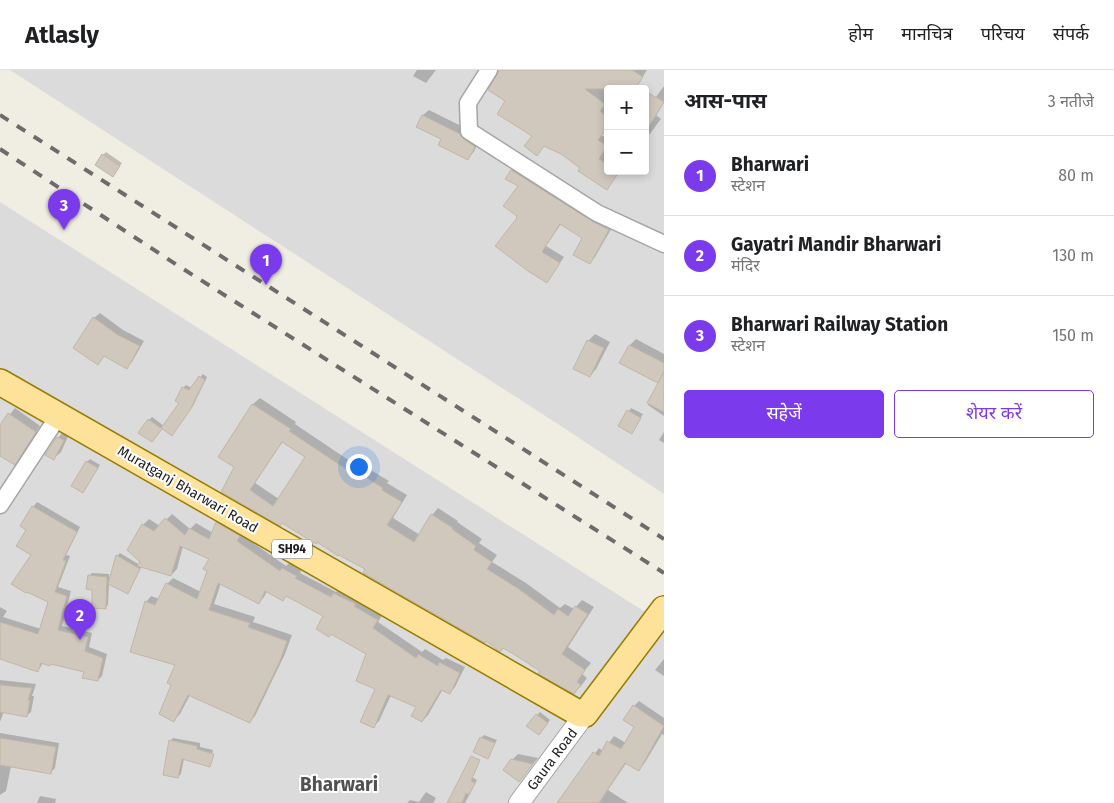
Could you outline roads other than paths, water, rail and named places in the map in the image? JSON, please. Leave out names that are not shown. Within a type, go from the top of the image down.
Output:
[{"type":"main road","name":"Muratganj Bharwari Road","points":[[0,382],[580,714],[585,714]]},
{"type":"main road","points":[[585,714],[664,610]]},
{"type":"street","points":[[489,70],[468,104],[469,131],[597,213],[664,244]]},
{"type":"street","points":[[0,505],[59,415]]},
{"type":"street","name":"Gaura Road","points":[[519,803],[585,714]]},
{"type":"railway","points":[[0,115],[664,539]]},
{"type":"railway","points":[[0,149],[177,265],[664,573]]},
{"type":"place","name":"Bharwari Railway Station","points":[[64,230]]},
{"type":"place","name":"Bharwari","points":[[266,285]]},
{"type":"place","name":"Gayatri Mandir Bharwari","points":[[80,640]]},
{"type":"district","name":"Bharwari","points":[[339,784]]}]
